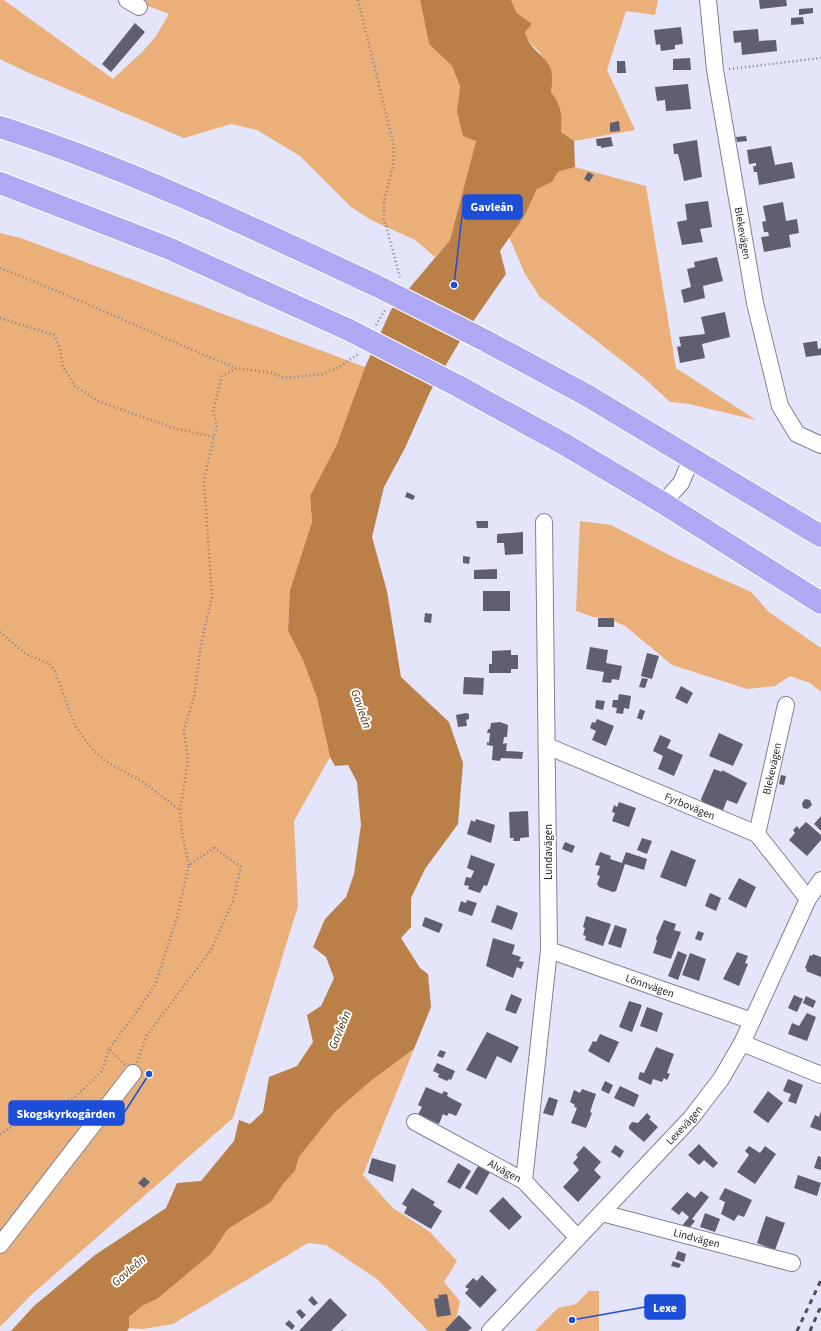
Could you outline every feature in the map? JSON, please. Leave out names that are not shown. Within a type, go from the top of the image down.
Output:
[{"type":"highway","points":[[0,119],[33,138]]},
{"type":"highway","points":[[0,127],[33,138],[196,202],[377,286],[486,341],[588,396],[821,536]]},
{"type":"highway","points":[[0,183],[168,248],[349,330],[458,386],[564,444],[663,503],[821,603]]},
{"type":"street","name":"Blekevägen","points":[[708,0],[715,70],[755,303],[780,406],[797,434],[821,445]]},
{"type":"street","points":[[663,503],[681,483],[692,458]]},
{"type":"street","name":"Lundavägen","points":[[524,1181],[549,950],[544,522]]},
{"type":"street","name":"Blekevägen","points":[[757,834],[786,705]]},
{"type":"street","name":"Fyrbovägen","points":[[547,746],[757,834],[808,899]]},
{"type":"street","name":"Lexevägen","points":[[490,1331],[691,1118],[721,1079],[742,1043],[808,899],[821,880]]},
{"type":"street","name":"Lönnvägen","points":[[549,950],[752,1021]]},
{"type":"street","points":[[742,1043],[821,1075]]},
{"type":"street","points":[[0,1245],[132,1073]]},
{"type":"street","name":"Alvägen","points":[[415,1122],[524,1181],[578,1238]]},
{"type":"street","name":"Lindvägen","points":[[602,1213],[792,1263]]},
{"type":"path","points":[[715,70],[821,58]]},
{"type":"path","points":[[0,268],[50,287],[172,342],[237,368]]},
{"type":"path","points":[[0,1134],[40,1110],[74,1098],[102,1071],[109,1049],[136,1014],[156,983],[177,917],[189,864],[182,834],[180,810],[188,761],[184,730],[194,697],[200,644],[212,597],[204,480],[214,437]]},
{"type":"path","points":[[0,632],[26,654],[50,664],[54,669],[75,726],[92,749],[105,761],[143,782],[180,810]]},
{"type":"path","points":[[109,1049],[132,1073],[147,1035],[211,950],[233,901],[241,867],[214,848],[189,864]]},
{"type":"path","points":[[342,1331],[345,1328]]},
{"type":"shaded area","points":[[0,0],[4,0],[113,79],[143,51],[156,36],[169,14],[148,6],[142,0],[420,0],[429,44],[452,66],[460,88],[457,111],[476,141],[450,240],[435,257],[415,240],[371,220],[351,207],[300,156],[257,130],[231,124],[184,138],[29,73],[0,59]]},
{"type":"shaded area","points":[[511,0],[658,0],[655,15],[626,11],[607,70],[635,130],[574,141],[560,132],[560,111],[557,101],[551,92],[552,83],[550,69],[525,32],[532,24],[517,13]]},
{"type":"shaded area","points":[[575,167],[646,186],[676,368],[756,420],[689,404],[670,402],[643,377],[540,297],[525,274],[509,237],[525,215],[537,189],[552,182],[558,172]]},
{"type":"shaded area","points":[[0,233],[21,238],[365,367],[337,444],[310,496],[312,522],[290,590],[288,631],[303,660],[317,698],[330,757],[294,821],[298,906],[233,1118],[30,1296],[0,1327]]},
{"type":"shaded area","points":[[580,521],[611,525],[675,558],[751,592],[769,612],[821,648],[821,692],[810,683],[790,676],[775,686],[747,689],[672,665],[625,626],[607,618],[593,617],[576,611]]},
{"type":"shaded area","points":[[414,1049],[363,1175],[393,1208],[430,1232],[457,1261],[444,1282],[460,1301],[457,1315],[458,1329],[455,1331],[428,1331],[377,1279],[326,1245],[308,1243],[173,1324],[143,1329],[129,1328],[129,1317],[142,1306],[157,1299],[211,1254],[228,1229],[271,1202],[284,1183],[295,1171],[299,1157],[335,1112],[372,1080]]},
{"type":"shaded area","points":[[589,1291],[599,1291],[599,1331],[535,1331],[558,1308],[576,1304]]},
{"type":"water","points":[[420,0],[511,0],[517,13],[532,24],[525,32],[533,48],[544,58],[551,70],[551,92],[559,106],[561,132],[574,141],[575,167],[558,172],[552,182],[537,189],[525,215],[500,251],[506,274],[463,336],[430,392],[405,448],[384,487],[372,537],[387,591],[401,677],[449,722],[463,763],[458,824],[425,869],[411,898],[411,927],[401,938],[420,968],[428,974],[431,1007],[414,1049],[372,1080],[335,1112],[299,1157],[295,1171],[284,1183],[271,1202],[228,1229],[211,1254],[157,1299],[142,1306],[129,1317],[129,1328],[127,1331],[11,1331],[34,1306],[95,1255],[166,1208],[177,1183],[201,1181],[234,1141],[239,1120],[250,1124],[263,1112],[269,1077],[297,1066],[313,1042],[307,1015],[321,1006],[334,978],[326,957],[313,947],[325,919],[346,897],[354,874],[361,825],[357,782],[348,765],[335,766],[330,757],[317,698],[303,660],[288,631],[290,590],[312,522],[310,496],[337,444],[365,367],[391,310],[450,240],[476,141],[463,136],[457,111],[460,87],[452,66],[429,44]]},
{"type":"building","points":[[759,0],[786,0],[787,6],[760,9]]},
{"type":"building","points":[[813,8],[813,13],[799,15],[799,9]]},
{"type":"building","points":[[803,17],[804,24],[791,25],[791,18]]},
{"type":"building","points":[[135,23],[145,32],[111,72],[102,64]]},
{"type":"building","points":[[681,27],[683,44],[675,45],[675,49],[661,51],[660,44],[656,45],[654,30]]},
{"type":"building","points":[[758,29],[759,41],[776,40],[777,51],[742,55],[741,42],[734,43],[733,31]]},
{"type":"building","points":[[690,58],[691,70],[673,70],[673,59]]},
{"type":"building","points":[[617,61],[625,61],[626,73],[617,73]]},
{"type":"building","points":[[688,84],[691,109],[666,111],[665,100],[657,101],[655,87]]},
{"type":"building","points":[[619,121],[620,131],[610,132],[610,123]]},
{"type":"building","points":[[746,136],[747,141],[737,142],[736,137]]},
{"type":"building","points":[[611,137],[613,146],[601,148],[601,146],[597,146],[596,139]]},
{"type":"building","points":[[697,140],[702,177],[684,181],[678,154],[674,154],[673,144]]},
{"type":"building","points":[[771,146],[775,165],[792,162],[795,178],[759,185],[757,172],[754,172],[753,166],[756,166],[756,163],[749,164],[747,150]]},
{"type":"building","points":[[588,172],[594,175],[589,182],[584,179]]},
{"type":"building","points":[[708,201],[712,227],[700,229],[703,242],[682,245],[677,222],[687,220],[685,204]]},
{"type":"building","points":[[783,202],[786,221],[797,219],[799,233],[789,235],[791,247],[764,252],[761,237],[769,236],[768,232],[764,232],[762,222],[766,221],[763,206]]},
{"type":"building","points":[[717,257],[723,281],[703,286],[705,298],[684,303],[681,290],[691,287],[687,269],[695,267],[694,262]]},
{"type":"building","points":[[725,312],[730,337],[702,344],[705,358],[680,363],[677,347],[681,346],[679,337],[705,334],[701,317]]},
{"type":"building","points":[[817,341],[818,349],[821,348],[821,355],[806,357],[803,343]]},
{"type":"building","points":[[407,492],[415,496],[413,500],[405,497]]},
{"type":"building","points":[[476,521],[488,521],[488,528],[477,528]]},
{"type":"building","points":[[523,532],[523,554],[505,555],[504,543],[497,543],[497,534]]},
{"type":"building","points":[[463,556],[470,557],[469,564],[463,563]]},
{"type":"building","points":[[497,569],[497,579],[474,579],[474,570]]},
{"type":"building","points":[[483,591],[510,591],[510,611],[483,611]]},
{"type":"building","points":[[425,613],[432,614],[431,623],[424,622]]},
{"type":"building","points":[[598,618],[614,618],[614,627],[598,627]]},
{"type":"building","points":[[590,647],[608,650],[606,663],[622,666],[619,680],[612,679],[611,683],[602,682],[604,672],[586,669]]},
{"type":"building","points":[[511,650],[511,655],[518,655],[518,669],[511,669],[511,673],[489,673],[489,664],[492,664],[492,651]]},
{"type":"building","points":[[647,653],[659,656],[652,679],[641,676]]},
{"type":"building","points":[[464,677],[484,678],[483,695],[463,694]]},
{"type":"building","points":[[642,678],[648,679],[645,688],[639,687]]},
{"type":"building","points":[[681,686],[693,693],[687,704],[675,698]]},
{"type":"building","points":[[619,694],[631,696],[629,709],[624,708],[623,714],[616,713],[617,708],[612,707],[613,700],[618,700]]},
{"type":"building","points":[[596,700],[605,701],[603,710],[595,708]]},
{"type":"building","points":[[640,709],[645,711],[642,720],[637,718]]},
{"type":"building","points":[[466,713],[469,714],[469,719],[466,720],[467,726],[458,727],[456,715]]},
{"type":"building","points":[[597,719],[614,726],[606,746],[592,740],[596,731],[590,728],[592,722],[595,723]]},
{"type":"building","points":[[500,722],[508,725],[507,737],[504,737],[503,744],[507,743],[506,751],[523,752],[522,759],[501,758],[500,761],[492,760],[493,746],[487,745],[487,742],[489,743],[490,733],[487,733],[488,729],[490,729],[491,723]]},
{"type":"building","points":[[719,733],[743,744],[733,766],[709,756]]},
{"type":"building","points":[[660,735],[671,740],[667,748],[683,755],[674,776],[658,769],[663,756],[653,751]]},
{"type":"building","points":[[714,769],[722,772],[722,770],[747,783],[737,804],[727,800],[722,813],[703,804],[701,799]]},
{"type":"building","points":[[781,775],[786,776],[784,785],[779,784]]},
{"type":"building","points":[[805,799],[810,800],[812,805],[808,809],[803,808],[802,803]]},
{"type":"building","points":[[619,802],[636,808],[629,827],[612,821],[615,813],[612,812],[614,805],[617,807]]},
{"type":"building","points":[[528,811],[529,837],[520,838],[520,841],[513,841],[514,838],[510,838],[509,812]]},
{"type":"building","points":[[821,816],[821,831],[814,824]]},
{"type":"building","points":[[476,819],[495,825],[491,843],[467,834],[471,820],[475,822]]},
{"type":"building","points":[[806,822],[821,835],[821,840],[807,856],[789,840],[795,833],[793,830],[797,826],[799,829]]},
{"type":"building","points":[[642,838],[652,841],[647,854],[637,850]]},
{"type":"building","points":[[565,842],[575,846],[572,853],[562,849]]},
{"type":"building","points":[[671,850],[696,860],[686,887],[660,877]]},
{"type":"building","points":[[600,852],[611,856],[610,859],[622,863],[626,852],[647,859],[644,870],[625,864],[616,891],[613,892],[599,887],[597,884],[600,876],[597,875],[600,866],[595,865]]},
{"type":"building","points":[[471,855],[495,864],[487,886],[484,885],[480,893],[468,889],[469,886],[464,885],[466,877],[471,878],[474,871],[467,868]]},
{"type":"building","points":[[739,878],[756,887],[746,908],[728,899]]},
{"type":"building","points":[[710,893],[721,898],[716,911],[705,906]]},
{"type":"building","points":[[467,900],[477,903],[472,916],[458,911],[461,901],[466,903]]},
{"type":"building","points":[[497,905],[518,913],[512,930],[491,922]]},
{"type":"building","points":[[586,916],[611,924],[603,946],[585,940],[586,936],[583,935],[585,928],[583,927]]},
{"type":"building","points":[[425,917],[443,924],[439,933],[422,926]]},
{"type":"building","points":[[664,920],[676,924],[674,930],[681,932],[671,959],[653,953],[657,941],[656,938]]},
{"type":"building","points":[[615,925],[627,929],[621,948],[608,944]]},
{"type":"building","points":[[698,931],[704,933],[701,941],[695,939]]},
{"type":"building","points":[[493,938],[515,945],[512,954],[521,957],[519,961],[524,962],[521,969],[517,967],[513,978],[486,966]]},
{"type":"building","points":[[678,951],[687,955],[678,980],[668,976]]},
{"type":"building","points":[[737,952],[748,956],[745,963],[748,964],[739,986],[723,979]]},
{"type":"building","points":[[690,953],[706,959],[699,981],[682,975]]},
{"type":"building","points":[[813,954],[821,957],[821,977],[806,971],[807,969],[805,968],[810,955],[812,956]]},
{"type":"building","points":[[511,994],[522,999],[516,1014],[505,1010]]},
{"type":"building","points":[[794,995],[803,999],[797,1012],[788,1008]]},
{"type":"building","points":[[806,996],[816,1001],[813,1008],[803,1003]]},
{"type":"building","points":[[629,1001],[642,1005],[632,1032],[619,1027]]},
{"type":"building","points":[[647,1007],[663,1013],[657,1032],[640,1026]]},
{"type":"building","points":[[807,1013],[816,1017],[807,1041],[788,1034],[792,1023],[799,1026]]},
{"type":"building","points":[[487,1032],[519,1047],[511,1063],[497,1056],[486,1079],[466,1070]]},
{"type":"building","points":[[600,1034],[619,1042],[609,1063],[588,1051],[593,1041],[596,1042]]},
{"type":"building","points":[[656,1047],[674,1054],[667,1073],[670,1074],[667,1080],[664,1078],[662,1082],[653,1079],[651,1085],[638,1079],[640,1072],[644,1073]]},
{"type":"building","points":[[440,1050],[446,1052],[443,1058],[437,1056]]},
{"type":"building","points":[[437,1063],[455,1071],[451,1080],[449,1079],[447,1081],[438,1077],[439,1074],[433,1071]]},
{"type":"building","points":[[788,1079],[803,1085],[796,1104],[788,1101],[791,1094],[783,1091]]},
{"type":"building","points":[[605,1081],[613,1085],[609,1094],[601,1090]]},
{"type":"building","points":[[620,1086],[639,1095],[634,1107],[614,1098]]},
{"type":"building","points":[[426,1087],[442,1094],[444,1091],[448,1093],[447,1096],[462,1104],[456,1116],[449,1113],[447,1116],[443,1114],[439,1124],[418,1115],[422,1107],[418,1105]]},
{"type":"building","points":[[582,1089],[596,1094],[590,1112],[592,1113],[586,1128],[571,1123],[577,1108],[570,1102],[574,1090],[580,1093]]},
{"type":"building","points":[[768,1091],[783,1103],[768,1123],[753,1112]]},
{"type":"building","points":[[549,1097],[558,1100],[553,1116],[543,1113]]},
{"type":"building","points":[[821,1111],[821,1131],[810,1127],[815,1115],[819,1117]]},
{"type":"building","points":[[647,1113],[651,1117],[649,1119],[658,1127],[644,1142],[629,1129],[629,1126],[632,1122],[638,1123]]},
{"type":"building","points":[[699,1144],[718,1163],[713,1168],[704,1160],[699,1165],[688,1155]]},
{"type":"building","points":[[615,1145],[624,1151],[620,1158],[611,1152]]},
{"type":"building","points":[[584,1146],[601,1162],[594,1170],[601,1177],[578,1202],[563,1187],[579,1170],[573,1163],[578,1157],[576,1155]]},
{"type":"building","points":[[749,1146],[760,1153],[765,1146],[776,1154],[755,1184],[737,1172],[749,1155],[745,1151]]},
{"type":"building","points":[[818,1156],[821,1157],[821,1170],[814,1168]]},
{"type":"building","points":[[372,1158],[396,1165],[393,1182],[368,1173]]},
{"type":"building","points":[[458,1163],[471,1171],[460,1189],[447,1182]]},
{"type":"building","points":[[478,1166],[490,1172],[477,1195],[465,1188]]},
{"type":"building","points":[[798,1175],[821,1183],[817,1196],[794,1188]]},
{"type":"building","points":[[144,1177],[150,1182],[144,1188],[138,1183]]},
{"type":"building","points":[[412,1188],[435,1202],[433,1205],[442,1211],[431,1229],[404,1213],[407,1207],[402,1204]]},
{"type":"building","points":[[725,1188],[752,1200],[744,1217],[738,1215],[734,1221],[721,1214],[725,1202],[719,1199]]},
{"type":"building","points":[[701,1191],[709,1197],[692,1219],[695,1221],[687,1231],[681,1227],[689,1217],[682,1211],[679,1215],[671,1209],[687,1192],[695,1198]]},
{"type":"building","points":[[503,1197],[522,1217],[509,1230],[489,1211]]},
{"type":"building","points":[[705,1213],[720,1219],[715,1232],[700,1227]]},
{"type":"building","points":[[766,1216],[785,1223],[775,1250],[757,1243]]},
{"type":"building","points":[[678,1251],[686,1254],[684,1262],[675,1259]]},
{"type":"building","points":[[673,1261],[681,1264],[679,1268],[671,1266]]},
{"type":"building","points":[[482,1275],[497,1290],[480,1308],[465,1293],[469,1289],[465,1287],[473,1278],[477,1281]]},
{"type":"building","points":[[447,1294],[451,1315],[437,1317],[434,1299],[439,1298],[438,1295]]},
{"type":"building","points":[[312,1296],[318,1303],[314,1306],[308,1300]]},
{"type":"building","points":[[330,1298],[347,1315],[331,1331],[299,1331]]},
{"type":"building","points":[[300,1309],[306,1315],[302,1319],[296,1312]]},
{"type":"building","points":[[459,1315],[472,1328],[468,1331],[445,1330]]},
{"type":"building","points":[[289,1320],[295,1326],[292,1330],[285,1324]]},
{"type":"railway","points":[[797,1331],[821,1280]]},
{"type":"railway","points":[[810,1331],[821,1306]]},
{"type":"place","name":"Gavleån","points":[[454,285]]},
{"type":"place","name":"Skogskyrkogården","points":[[149,1074]]},
{"type":"place","name":"Lexe","points":[[572,1320]]}]
